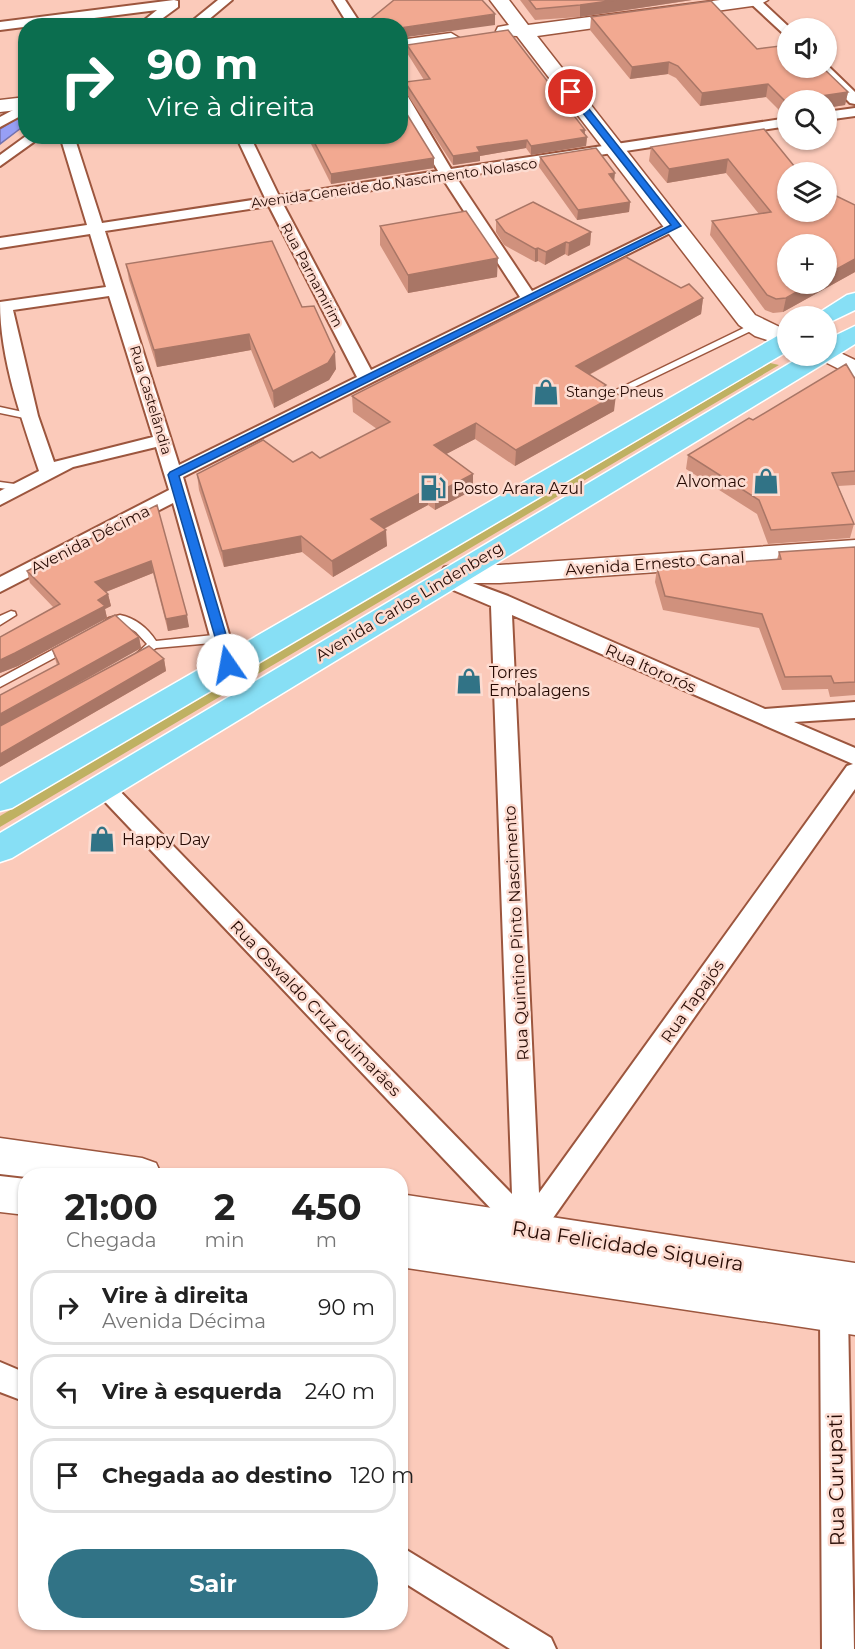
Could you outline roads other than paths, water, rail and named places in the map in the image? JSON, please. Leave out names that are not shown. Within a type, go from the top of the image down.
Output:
[{"type":"main road","points":[[837,311],[855,300]]},
{"type":"main road","points":[[837,345],[855,333]]},
{"type":"main road","name":"Avenida Carlos Lindenberg","points":[[0,799],[225,652],[777,346]]},
{"type":"main road","name":"Avenida Carlos Lindenberg","points":[[0,849],[802,366]]},
{"type":"street","points":[[202,18],[226,0]]},
{"type":"street","points":[[339,0],[351,18]]},
{"type":"street","points":[[499,0],[531,32],[616,150],[747,320],[754,326],[777,335]]},
{"type":"street","points":[[753,0],[777,23]]},
{"type":"street","points":[[490,38],[759,0]]},
{"type":"street","points":[[154,18],[177,2]]},
{"type":"street","points":[[59,18],[177,2]]},
{"type":"street","points":[[0,26],[18,24]]},
{"type":"street","points":[[408,45],[468,41],[408,52]]},
{"type":"street","points":[[832,78],[855,100]]},
{"type":"street","points":[[0,97],[18,95]]},
{"type":"street","points":[[0,106],[18,104]]},
{"type":"street","points":[[408,108],[448,176],[529,299]]},
{"type":"street","points":[[0,123],[18,112]]},
{"type":"street","points":[[837,114],[855,112]]},
{"type":"street","name":"Avenida Geneide do Nascimento Nolasco","points":[[0,243],[777,124]]},
{"type":"street","points":[[0,162],[24,144]]},
{"type":"street","name":"Rua Castelândia","points":[[69,144],[117,290],[225,652]]},
{"type":"street","name":"Rua Parnamirim","points":[[247,144],[274,201],[368,380]]},
{"type":"street","name":"Avenida Décima","points":[[0,585],[176,483],[368,380],[676,226]]},
{"type":"street","points":[[49,473],[6,343],[2,306],[117,290]]},
{"type":"street","points":[[837,359],[855,370]]},
{"type":"street","points":[[0,499],[85,457],[162,440]]},
{"type":"street","name":"Avenida Ernesto Canal","points":[[450,576],[855,549]]},
{"type":"street","name":"Rua Itororós","points":[[450,576],[501,601],[855,757]]},
{"type":"street","name":"Rua Quintino Pinto Nascimento","points":[[501,601],[528,1247]]},
{"type":"street","points":[[762,717],[855,710]]},
{"type":"street","name":"Rua Tapajós","points":[[528,1247],[855,772]]},
{"type":"street","name":"Rua Oswaldo Cruz Guimarães","points":[[102,787],[528,1247]]},
{"type":"street","points":[[0,1156],[85,1168]]},
{"type":"street","points":[[0,1194],[18,1196]]},
{"type":"street","name":"Rua Felicidade Siqueira","points":[[408,1214],[528,1247],[848,1303]]},
{"type":"street","name":"Rua Felicidade Siqueira","points":[[408,1248],[528,1247]]},
{"type":"street","name":"Rua Curupati","points":[[838,1649],[848,1303]]},
{"type":"street","points":[[0,1377],[18,1385]]},
{"type":"street","points":[[408,1567],[540,1649]]},
{"type":"lane","points":[[620,391],[733,334],[754,326]]},
{"type":"lane","points":[[0,410],[29,416]]},
{"type":"lane","points":[[0,485],[22,488]]},
{"type":"lane","points":[[0,621],[11,615]]},
{"type":"lane","points":[[92,633],[112,621],[123,619],[150,639],[153,645]]},
{"type":"lane","points":[[0,683],[71,644]]},
{"type":"lane","points":[[153,645],[225,652]]},
{"type":"lane","points":[[127,663],[147,652],[153,645]]},
{"type":"water","points":[[18,117],[18,130],[0,144],[0,129]]},
{"type":"place","name":"Stange Pneus","points":[[546,392]]},
{"type":"place","name":"Alvomac","points":[[766,481]]},
{"type":"place","name":"Posto Arara Azul","points":[[433,488]]},
{"type":"place","name":"Torres Embalagens","points":[[469,681]]},
{"type":"place","name":"Happy Day","points":[[102,839]]}]
